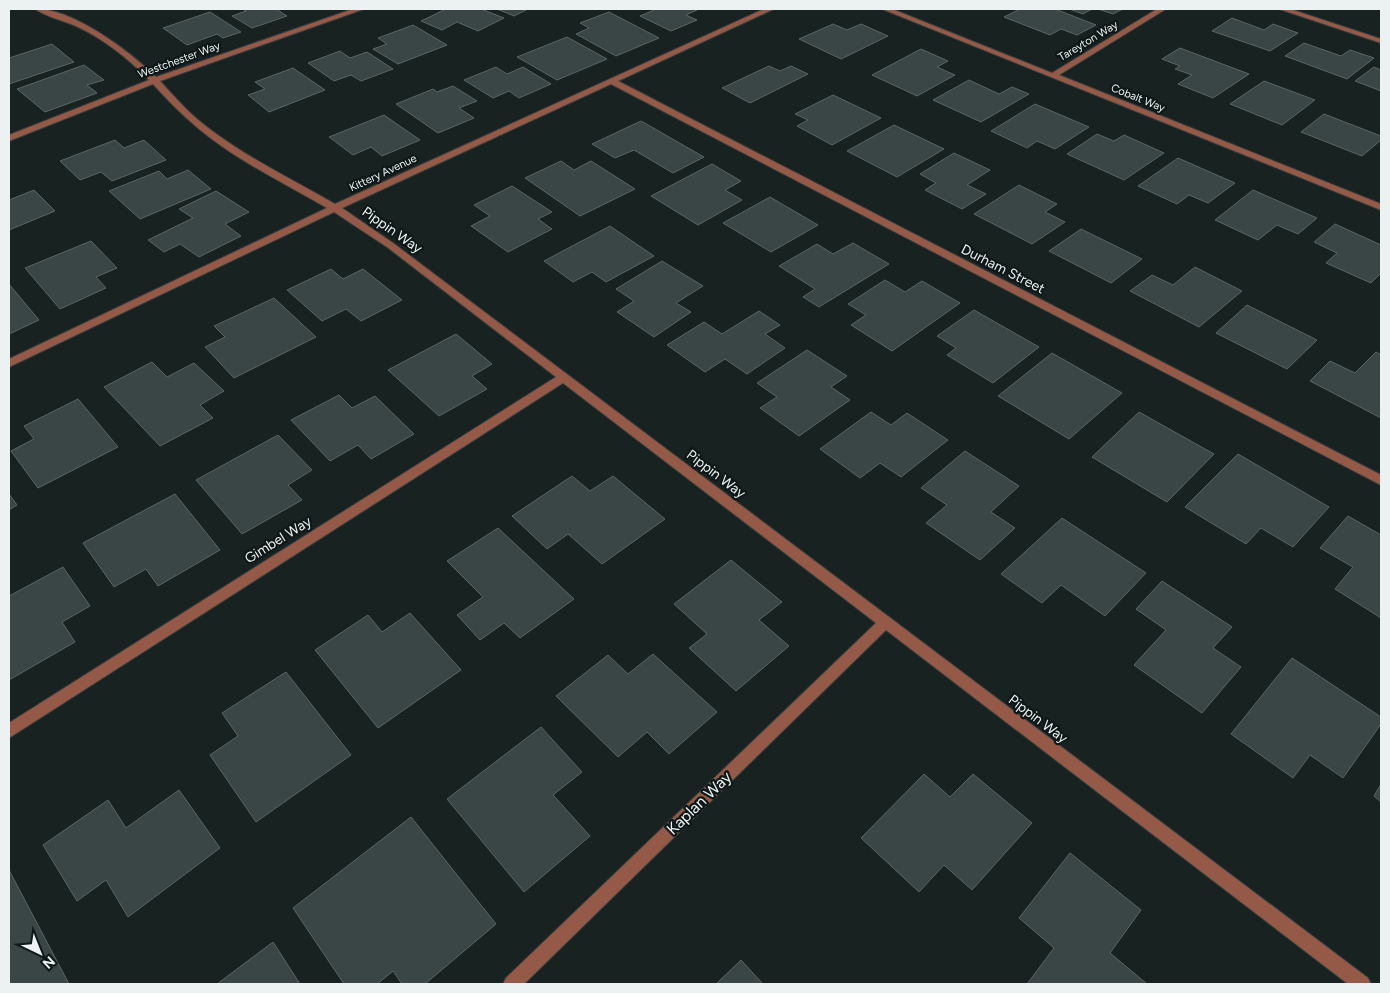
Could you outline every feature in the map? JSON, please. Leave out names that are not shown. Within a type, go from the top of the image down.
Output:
[{"type":"street","name":"Pippin Way","points":[[39,9],[85,28],[112,45],[139,65],[176,105],[202,128],[251,162],[334,208],[390,245],[1362,984]]},
{"type":"street","name":"Westchester Way","points":[[9,138],[183,69],[360,9]]},
{"type":"street","name":"Kittery Avenue","points":[[9,363],[334,208],[770,9]]},
{"type":"street","name":"Cobalt Way","points":[[886,9],[1381,207]]},
{"type":"street","name":"Tareyton Way","points":[[1052,76],[1162,9]]},
{"type":"street","points":[[1283,9],[1381,41]]},
{"type":"street","name":"Durham Street","points":[[611,81],[1381,480]]},
{"type":"street","name":"Gimbel Way","points":[[9,731],[564,377]]},
{"type":"street","name":"Kaplan Way","points":[[512,984],[886,622]]},
{"type":"building","points":[[243,9],[276,9],[287,16],[252,28],[232,16],[246,11]]},
{"type":"building","points":[[446,9],[481,9],[504,18],[478,31],[457,22],[442,30],[421,21]]},
{"type":"building","points":[[497,9],[528,9],[514,16]]},
{"type":"building","points":[[651,9],[694,9],[697,10],[686,15],[697,20],[671,31],[640,16],[654,10]]},
{"type":"building","points":[[1020,9],[1055,9],[1096,25],[1077,35],[1061,29],[1050,35],[1004,17]]},
{"type":"building","points":[[1069,9],[1092,9],[1083,14]]},
{"type":"building","points":[[1098,9],[1123,9],[1113,14]]},
{"type":"building","points":[[210,12],[241,32],[223,38],[217,34],[187,45],[163,28]]},
{"type":"building","points":[[609,12],[659,38],[616,56],[576,34],[589,28],[580,23]]},
{"type":"building","points":[[1232,18],[1264,30],[1273,24],[1298,33],[1270,51],[1212,31]]},
{"type":"building","points":[[833,24],[847,30],[861,24],[888,36],[841,59],[799,39]]},
{"type":"building","points":[[413,25],[447,45],[398,64],[373,49],[387,44],[378,38]]},
{"type":"building","points":[[567,37],[607,59],[557,80],[517,57]]},
{"type":"building","points":[[1304,43],[1341,56],[1350,50],[1374,58],[1347,79],[1285,56]]},
{"type":"building","points":[[52,44],[74,62],[9,84],[9,58]]},
{"type":"building","points":[[1180,48],[1249,74],[1213,98],[1178,84],[1192,75],[1175,69],[1180,66],[1162,59]]},
{"type":"building","points":[[921,49],[948,61],[937,67],[955,75],[917,96],[872,75]]},
{"type":"building","points":[[340,51],[350,58],[367,52],[393,69],[361,81],[351,75],[334,81],[308,63]]},
{"type":"building","points":[[84,65],[104,80],[87,85],[97,93],[45,112],[17,89]]},
{"type":"building","points":[[769,66],[780,71],[791,66],[808,74],[750,103],[722,88]]},
{"type":"building","points":[[496,67],[507,74],[523,67],[551,84],[519,98],[509,91],[493,98],[464,80]]},
{"type":"building","points":[[1374,67],[1381,70],[1381,91],[1355,81]]},
{"type":"building","points":[[293,68],[325,90],[269,112],[248,95],[265,89],[255,82]]},
{"type":"building","points":[[969,80],[999,94],[1012,87],[1029,94],[981,122],[933,100]]},
{"type":"building","points":[[1264,81],[1315,100],[1282,125],[1230,104]]},
{"type":"building","points":[[453,86],[477,101],[459,108],[474,118],[438,133],[396,104],[433,89],[437,92]]},
{"type":"building","points":[[833,95],[881,118],[832,145],[797,126],[808,120],[795,114]]},
{"type":"building","points":[[1035,104],[1089,127],[1055,149],[1037,141],[1027,148],[991,131]]},
{"type":"building","points":[[1324,114],[1381,136],[1381,140],[1362,156],[1301,132]]},
{"type":"building","points":[[384,115],[420,140],[382,156],[371,147],[353,155],[329,137]]},
{"type":"building","points":[[641,121],[704,157],[673,173],[634,150],[615,158],[592,144]]},
{"type":"building","points":[[894,125],[944,149],[897,177],[847,151]]},
{"type":"building","points":[[1097,134],[1114,141],[1124,135],[1164,153],[1124,180],[1067,154]]},
{"type":"building","points":[[115,140],[124,148],[144,140],[166,160],[112,181],[101,172],[80,180],[60,161]]},
{"type":"building","points":[[954,153],[990,170],[967,185],[986,194],[962,209],[925,190],[936,183],[920,174]]},
{"type":"building","points":[[1178,158],[1235,183],[1208,203],[1189,195],[1177,204],[1138,186]]},
{"type":"building","points":[[561,161],[574,170],[591,161],[635,189],[580,216],[525,178]]},
{"type":"building","points":[[712,164],[741,181],[725,190],[742,200],[698,225],[651,196]]},
{"type":"building","points":[[188,170],[211,189],[140,219],[109,191],[159,171],[167,179]]},
{"type":"building","points":[[1019,185],[1057,204],[1045,212],[1065,222],[1032,244],[974,214]]},
{"type":"building","points":[[512,186],[552,212],[538,219],[552,229],[508,252],[471,226],[490,216],[474,205]]},
{"type":"building","points":[[34,190],[55,211],[9,230],[9,200]]},
{"type":"building","points":[[1253,190],[1317,218],[1298,234],[1277,225],[1258,240],[1215,220]]},
{"type":"building","points":[[216,191],[249,212],[225,224],[241,236],[199,257],[180,244],[164,252],[148,240],[193,218],[179,209]]},
{"type":"building","points":[[770,197],[818,225],[771,252],[723,223]]},
{"type":"building","points":[[1335,224],[1381,245],[1381,273],[1371,283],[1326,263],[1337,253],[1314,242]]},
{"type":"building","points":[[610,226],[654,256],[606,282],[592,272],[573,282],[544,261]]},
{"type":"building","points":[[1081,229],[1142,259],[1111,283],[1049,251]]},
{"type":"building","points":[[91,241],[117,268],[96,277],[106,288],[60,309],[25,268]]},
{"type":"building","points":[[853,243],[889,264],[819,307],[803,297],[815,289],[779,266],[817,244],[833,254]]},
{"type":"building","points":[[662,261],[703,286],[676,303],[691,312],[654,337],[617,312],[634,301],[616,289]]},
{"type":"building","points":[[1195,267],[1242,291],[1199,327],[1130,291],[1152,275],[1173,285]]},
{"type":"building","points":[[331,269],[343,279],[363,269],[402,300],[361,321],[346,309],[322,321],[287,290]]},
{"type":"building","points":[[885,280],[905,292],[922,281],[960,303],[892,351],[851,325],[866,315],[848,304]]},
{"type":"building","points":[[9,284],[39,320],[9,334]]},
{"type":"building","points":[[274,298],[316,337],[234,378],[205,347],[225,337],[214,326]]},
{"type":"building","points":[[1247,305],[1317,340],[1287,369],[1216,333]]},
{"type":"building","points":[[974,310],[1039,347],[993,383],[947,355],[956,348],[937,336]]},
{"type":"building","points":[[759,311],[780,325],[765,334],[785,348],[747,374],[725,359],[705,372],[667,345],[704,322],[722,334]]},
{"type":"building","points":[[456,334],[492,364],[472,376],[487,389],[439,416],[388,370]]},
{"type":"building","points":[[807,350],[847,376],[831,387],[850,400],[799,436],[760,408],[777,397],[757,383]]},
{"type":"building","points":[[1376,352],[1381,355],[1381,418],[1310,381],[1330,361],[1355,373]]},
{"type":"building","points":[[1052,353],[1122,393],[1069,439],[998,396]]},
{"type":"building","points":[[152,362],[167,377],[194,363],[224,391],[200,405],[213,418],[160,446],[104,387]]},
{"type":"building","points":[[339,395],[352,408],[375,396],[414,434],[371,459],[358,445],[330,461],[291,420]]},
{"type":"building","points":[[78,399],[118,447],[38,488],[11,451],[34,439],[24,426]]},
{"type":"building","points":[[871,412],[891,425],[907,413],[948,440],[901,477],[880,463],[860,478],[820,449]]},
{"type":"building","points":[[1139,412],[1214,454],[1167,502],[1092,457]]},
{"type":"building","points":[[278,435],[312,470],[288,485],[302,500],[242,534],[196,480]]},
{"type":"building","points":[[965,451],[1019,486],[991,512],[1015,528],[980,560],[926,523],[947,505],[921,488]]},
{"type":"building","points":[[1238,454],[1329,507],[1293,547],[1261,528],[1246,544],[1185,507]]},
{"type":"building","points":[[572,476],[590,491],[613,476],[665,519],[602,564],[568,534],[547,549],[512,516]]},
{"type":"building","points":[[9,494],[17,505],[9,510]]},
{"type":"building","points":[[175,494],[220,550],[158,586],[146,569],[114,587],[83,543]]},
{"type":"building","points":[[1348,516],[1381,535],[1381,618],[1335,589],[1353,567],[1320,548]]},
{"type":"building","points":[[1062,518],[1146,573],[1105,616],[1061,585],[1042,603],[1001,574]]},
{"type":"building","points":[[498,528],[574,599],[520,638],[504,623],[480,640],[457,615],[483,597],[447,561]]},
{"type":"building","points":[[731,560],[782,602],[759,620],[789,646],[736,691],[689,648],[707,634],[674,604]]},
{"type":"building","points":[[63,567],[90,606],[62,622],[75,642],[9,680],[9,596]]},
{"type":"building","points":[[1162,581],[1232,627],[1213,648],[1241,667],[1202,713],[1134,665],[1166,630],[1136,609]]},
{"type":"building","points":[[410,613],[461,670],[378,728],[315,650],[368,615],[382,632]]},
{"type":"building","points":[[653,654],[717,712],[669,754],[647,732],[618,757],[556,696],[608,655],[628,674]]},
{"type":"building","points":[[1292,658],[1381,717],[1381,724],[1343,778],[1310,755],[1293,778],[1231,734]]},
{"type":"building","points":[[286,672],[351,755],[256,822],[210,755],[238,736],[222,713]]},
{"type":"building","points":[[541,727],[582,772],[553,795],[590,836],[524,892],[447,799]]},
{"type":"building","points":[[924,774],[950,797],[973,774],[1032,823],[972,890],[944,865],[919,892],[861,838]]},
{"type":"building","points":[[1381,784],[1381,802],[1374,796]]},
{"type":"building","points":[[179,790],[220,848],[128,917],[106,880],[77,901],[43,845],[108,800],[126,828]]},
{"type":"building","points":[[411,817],[496,924],[425,984],[402,984],[393,971],[377,984],[344,984],[293,908]]},
{"type":"building","points":[[1070,853],[1141,910],[1110,953],[1147,984],[1027,984],[1054,948],[1019,918]]},
{"type":"building","points":[[9,870],[69,984],[9,984]]},
{"type":"building","points":[[273,942],[300,984],[217,984]]},
{"type":"building","points":[[741,960],[763,984],[716,984]]}]
